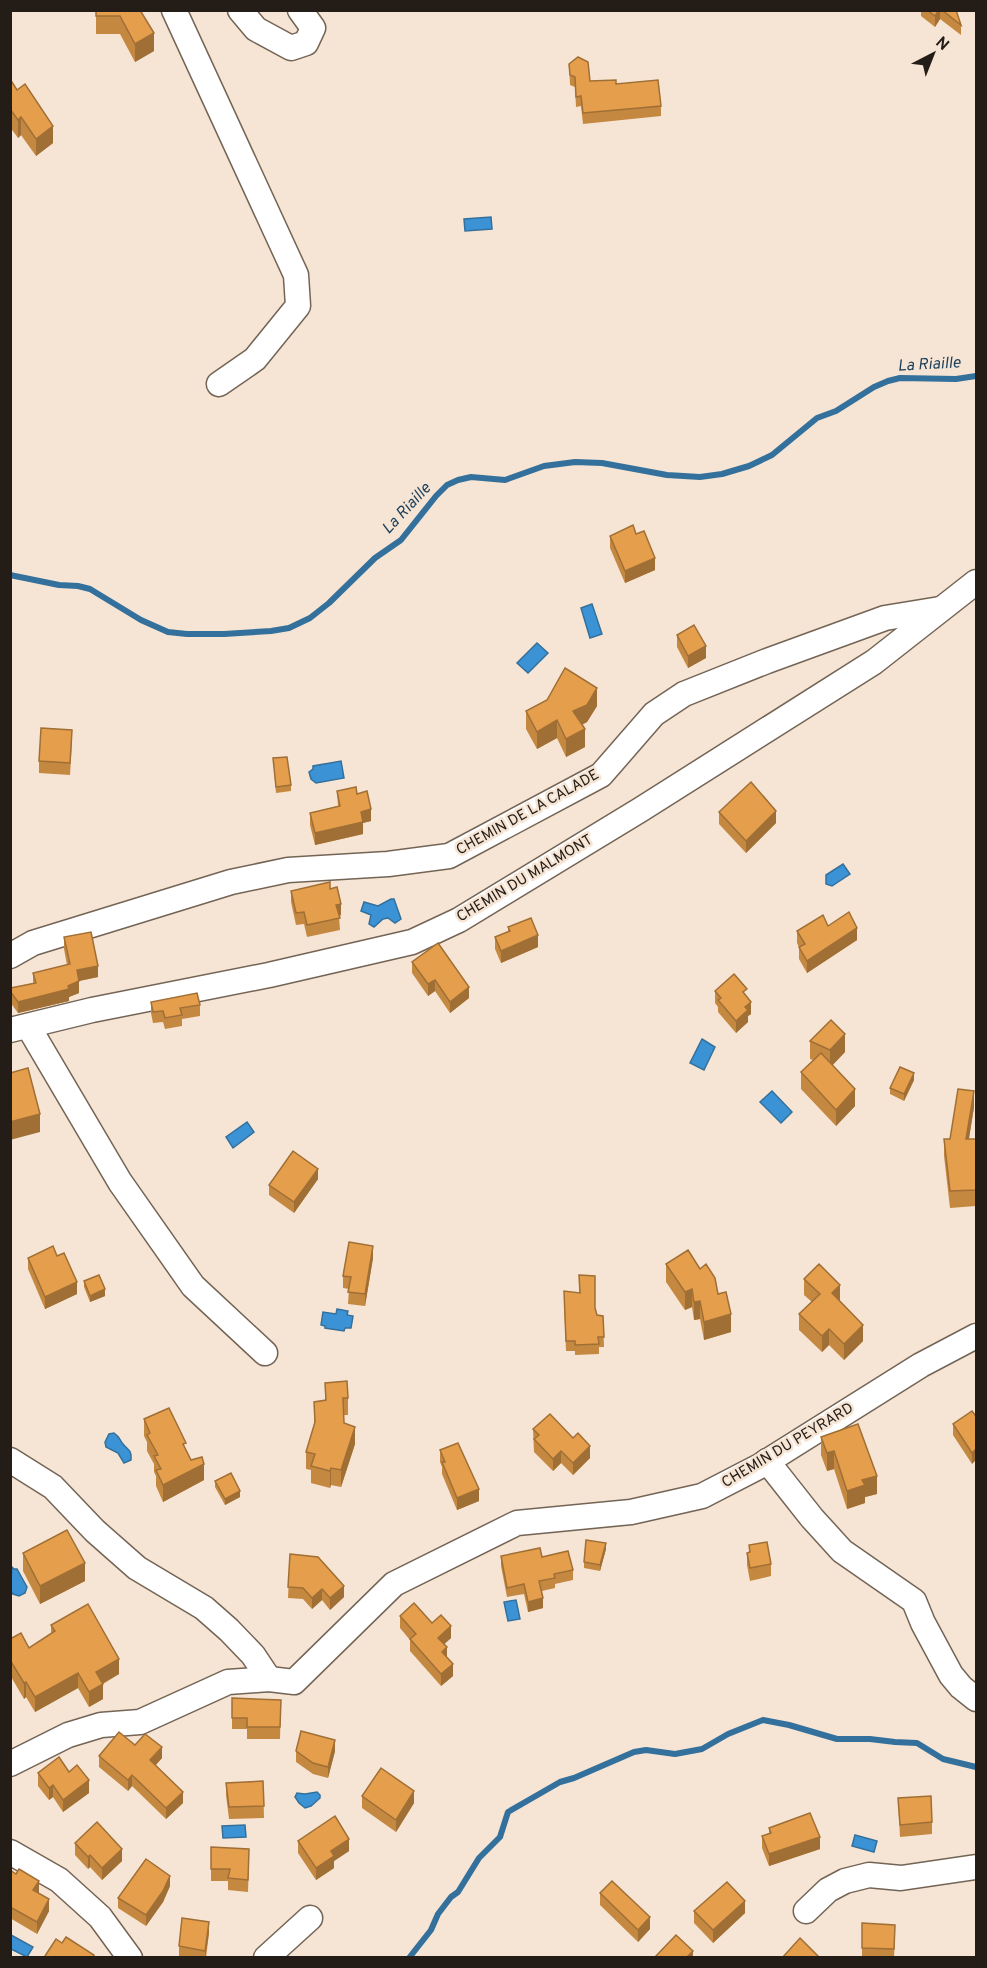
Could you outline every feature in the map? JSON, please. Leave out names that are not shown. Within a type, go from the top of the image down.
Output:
[{"type":"street","points":[[174,10],[296,275],[298,306],[255,359],[219,384]]},
{"type":"street","points":[[240,10],[256,29],[291,48],[306,43],[313,27],[300,10]]},
{"type":"street","name":"CHEMIN DU MALMONT","points":[[20,1028],[92,1010],[268,975],[412,942],[459,920],[650,804],[874,662],[976,582]]},
{"type":"street","name":"CHEMIN DE LA CALADE","points":[[10,956],[33,943],[231,882],[288,870],[388,864],[449,856],[601,775],[654,714],[684,694],[766,661],[885,618],[942,609]]},
{"type":"street","points":[[20,1028],[120,1182],[193,1286],[265,1353]]},
{"type":"street","name":"CHEMIN DU PEYRARD","points":[[10,1764],[68,1735],[101,1725],[140,1722],[228,1682],[269,1679],[294,1682],[394,1584],[517,1523],[631,1512],[702,1496],[767,1461],[921,1365],[976,1336]]},
{"type":"street","points":[[10,1460],[53,1487],[95,1531],[137,1568],[204,1608],[253,1656],[269,1679]]},
{"type":"street","points":[[767,1461],[812,1518],[842,1551],[914,1600],[923,1623],[951,1675],[961,1687],[976,1698]]},
{"type":"street","points":[[10,1852],[59,1880],[100,1917],[130,1958]]},
{"type":"street","points":[[806,1911],[828,1890],[844,1881],[869,1875],[901,1878],[976,1867]]},
{"type":"street","points":[[266,1958],[310,1918]]},
{"type":"water","points":[[491,217],[492,229],[465,231],[464,219]]},
{"type":"water","points":[[592,604],[602,634],[590,638],[581,608]]},
{"type":"water","points":[[537,643],[548,653],[528,673],[517,663]]},
{"type":"water","points":[[341,761],[344,778],[316,783],[311,779],[309,772],[313,766]]},
{"type":"water","points":[[843,864],[850,874],[832,886],[826,884],[826,875]]},
{"type":"water","points":[[394,899],[401,919],[395,923],[388,918],[383,919],[374,927],[369,924],[371,915],[361,911],[364,902],[378,906]]},
{"type":"water","points":[[702,1039],[715,1047],[704,1070],[690,1063]]},
{"type":"water","points":[[772,1091],[792,1112],[781,1123],[760,1102]]},
{"type":"water","points":[[247,1122],[254,1132],[233,1148],[226,1137]]},
{"type":"water","points":[[337,1309],[348,1311],[347,1315],[353,1316],[351,1328],[345,1328],[344,1331],[325,1328],[321,1325],[323,1312],[336,1314]]},
{"type":"water","points":[[114,1433],[129,1450],[131,1460],[124,1463],[118,1453],[106,1447],[105,1442],[109,1434]]},
{"type":"water","points":[[12,1567],[17,1569],[27,1587],[25,1593],[19,1596],[10,1590]]},
{"type":"water","points":[[516,1600],[520,1619],[508,1621],[504,1602]]},
{"type":"water","points":[[317,1792],[320,1798],[305,1808],[295,1797],[297,1793]]},
{"type":"water","points":[[245,1825],[246,1837],[223,1838],[222,1826]]},
{"type":"water","points":[[855,1835],[877,1841],[874,1852],[852,1846]]},
{"type":"water","points":[[11,1935],[33,1947],[27,1957],[11,1949]]},
{"type":"building","points":[[96,10],[140,10],[154,33],[135,44],[120,16],[96,16]]},
{"type":"building","points":[[927,10],[939,10],[935,16]]},
{"type":"building","points":[[942,10],[956,10],[961,25]]},
{"type":"building","points":[[578,57],[588,62],[590,81],[616,80],[616,84],[658,80],[661,106],[583,113],[581,96],[576,97],[575,77],[570,75],[569,64]]},
{"type":"building","points":[[10,79],[17,90],[25,84],[53,126],[36,139],[21,117],[18,120],[10,109]]},
{"type":"building","points":[[633,525],[636,534],[644,531],[655,558],[625,571],[610,536]]},
{"type":"building","points":[[694,625],[706,646],[688,656],[677,635]]},
{"type":"building","points":[[565,668],[597,688],[587,705],[573,711],[585,729],[566,739],[557,720],[537,732],[526,711],[547,700]]},
{"type":"building","points":[[41,728],[72,730],[70,763],[39,761]]},
{"type":"building","points":[[287,757],[291,785],[276,787],[273,758]]},
{"type":"building","points":[[751,782],[776,811],[746,841],[719,812]]},
{"type":"building","points":[[356,787],[357,794],[367,791],[371,809],[361,812],[363,822],[315,833],[310,813],[340,806],[337,791]]},
{"type":"building","points":[[330,882],[330,889],[337,887],[341,904],[336,905],[340,918],[307,925],[304,912],[296,913],[291,891]]},
{"type":"building","points":[[849,912],[857,928],[807,961],[799,947],[805,944],[797,931],[823,915],[828,926]]},
{"type":"building","points":[[531,918],[538,935],[501,951],[495,937],[510,931],[508,927]]},
{"type":"building","points":[[91,932],[98,966],[77,970],[79,981],[68,986],[69,989],[18,1002],[10,988],[36,983],[33,973],[70,964],[64,937]]},
{"type":"building","points":[[438,943],[469,987],[450,1002],[435,980],[428,984],[412,962]]},
{"type":"building","points":[[734,974],[747,989],[743,992],[751,1002],[745,1007],[748,1010],[736,1021],[718,1000],[721,998],[715,991]]},
{"type":"building","points":[[197,993],[200,1005],[180,1008],[182,1015],[165,1018],[163,1011],[153,1012],[151,1002]]},
{"type":"building","points":[[831,1020],[845,1034],[830,1050],[810,1041]]},
{"type":"building","points":[[821,1053],[855,1089],[836,1110],[801,1072]]},
{"type":"building","points":[[900,1067],[914,1073],[904,1094],[890,1088]]},
{"type":"building","points":[[28,1068],[40,1114],[10,1122],[10,1073]]},
{"type":"building","points":[[958,1089],[974,1091],[966,1139],[976,1139],[976,1190],[950,1191],[944,1139],[950,1139]]},
{"type":"building","points":[[293,1151],[318,1169],[294,1202],[269,1185]]},
{"type":"building","points":[[349,1242],[373,1246],[365,1294],[348,1292],[351,1277],[343,1276]]},
{"type":"building","points":[[53,1246],[57,1256],[64,1253],[77,1282],[45,1297],[28,1258]]},
{"type":"building","points":[[688,1250],[700,1269],[706,1264],[715,1278],[718,1294],[726,1292],[731,1314],[704,1322],[700,1301],[694,1302],[692,1289],[685,1292],[666,1264]]},
{"type":"building","points":[[819,1264],[840,1285],[832,1293],[863,1325],[844,1344],[829,1329],[822,1336],[799,1314],[820,1294],[804,1279]]},
{"type":"building","points":[[99,1275],[105,1289],[90,1296],[84,1281]]},
{"type":"building","points":[[579,1275],[595,1276],[595,1308],[597,1315],[603,1316],[604,1337],[598,1337],[599,1344],[575,1345],[575,1341],[566,1341],[564,1291],[580,1293]]},
{"type":"building","points":[[347,1381],[348,1398],[343,1398],[344,1423],[355,1427],[341,1470],[331,1468],[330,1471],[311,1466],[315,1454],[306,1452],[315,1422],[314,1402],[326,1400],[325,1383]]},
{"type":"building","points":[[169,1408],[186,1443],[183,1444],[191,1460],[202,1457],[204,1464],[163,1485],[156,1470],[161,1469],[154,1456],[158,1455],[147,1435],[150,1433],[144,1419]]},
{"type":"building","points":[[972,1411],[976,1415],[976,1449],[972,1453],[953,1424]]},
{"type":"building","points":[[550,1414],[573,1438],[578,1433],[590,1446],[573,1463],[561,1451],[553,1459],[534,1439],[539,1435],[533,1429]]},
{"type":"building","points":[[858,1424],[877,1476],[862,1480],[865,1485],[847,1491],[834,1451],[827,1453],[821,1437]]},
{"type":"building","points":[[458,1443],[479,1489],[457,1498],[442,1462],[445,1462],[440,1450]]},
{"type":"building","points":[[231,1473],[240,1491],[225,1499],[215,1481]]},
{"type":"building","points":[[67,1530],[85,1563],[40,1586],[23,1553]]},
{"type":"building","points":[[586,1540],[606,1543],[600,1565],[584,1562]]},
{"type":"building","points":[[767,1542],[771,1564],[750,1568],[747,1553],[750,1552],[749,1545]]},
{"type":"building","points":[[540,1548],[542,1557],[568,1551],[573,1570],[554,1574],[555,1578],[539,1581],[543,1598],[528,1602],[524,1584],[507,1588],[501,1556]]},
{"type":"building","points":[[290,1554],[318,1557],[344,1586],[330,1598],[322,1589],[312,1598],[303,1588],[288,1587]]},
{"type":"building","points":[[414,1603],[432,1623],[441,1615],[451,1626],[438,1638],[447,1647],[442,1652],[453,1664],[441,1674],[410,1639],[416,1634],[400,1616]]},
{"type":"building","points":[[88,1604],[119,1659],[96,1672],[103,1684],[89,1692],[78,1673],[35,1697],[10,1660],[10,1639],[21,1633],[29,1648],[55,1631],[51,1625]]},
{"type":"building","points":[[232,1698],[281,1700],[280,1727],[247,1727],[247,1718],[232,1718]]},
{"type":"building","points":[[301,1731],[335,1740],[328,1767],[313,1763],[296,1751]]},
{"type":"building","points":[[119,1732],[135,1745],[145,1734],[162,1747],[150,1760],[183,1792],[166,1808],[132,1775],[128,1780],[99,1756]]},
{"type":"building","points":[[59,1757],[69,1772],[77,1765],[89,1780],[63,1800],[53,1785],[49,1788],[38,1773]]},
{"type":"building","points":[[381,1768],[414,1791],[396,1820],[362,1796]]},
{"type":"building","points":[[263,1781],[264,1806],[229,1807],[226,1783]]},
{"type":"building","points":[[931,1796],[932,1822],[900,1825],[898,1798]]},
{"type":"building","points":[[810,1813],[820,1837],[769,1854],[762,1836],[771,1833],[769,1828]]},
{"type":"building","points":[[335,1816],[349,1839],[331,1851],[334,1856],[316,1868],[298,1841]]},
{"type":"building","points":[[97,1822],[122,1849],[102,1868],[75,1843]]},
{"type":"building","points":[[211,1847],[249,1849],[248,1880],[228,1878],[230,1869],[211,1869]]},
{"type":"building","points":[[146,1859],[170,1876],[163,1891],[146,1915],[118,1898]]},
{"type":"building","points":[[19,1869],[39,1881],[33,1890],[49,1899],[37,1922],[10,1907],[10,1870],[16,1874]]},
{"type":"building","points":[[612,1881],[650,1917],[638,1930],[600,1893]]},
{"type":"building","points":[[727,1882],[745,1901],[713,1930],[694,1911]]},
{"type":"building","points":[[182,1918],[209,1922],[205,1951],[179,1946]]},
{"type":"building","points":[[862,1923],[895,1925],[894,1949],[862,1948]]},
{"type":"building","points":[[676,1935],[693,1951],[688,1958],[656,1958],[655,1957]]},
{"type":"building","points":[[66,1937],[94,1955],[93,1958],[47,1958],[45,1956],[56,1939],[62,1943]]},
{"type":"building","points":[[800,1938],[820,1958],[782,1958]]},
{"type":"waterway","name":"La Riaille","points":[[10,575],[90,589],[141,620],[168,632],[224,634],[289,628],[310,618],[329,603],[375,558],[401,540],[436,496],[447,485],[458,480],[471,477],[505,480],[544,466],[575,462],[602,463],[667,475],[700,477],[722,474],[749,466],[772,455],[817,418],[836,411],[888,381],[900,378],[956,379],[976,376]]},
{"type":"waterway","points":[[409,1958],[431,1930],[438,1914],[451,1897],[458,1892],[479,1858],[500,1837],[508,1812],[560,1782],[634,1752],[646,1750],[675,1754],[702,1749],[728,1734],[763,1720],[837,1739],[917,1743],[943,1759],[976,1767]]}]
